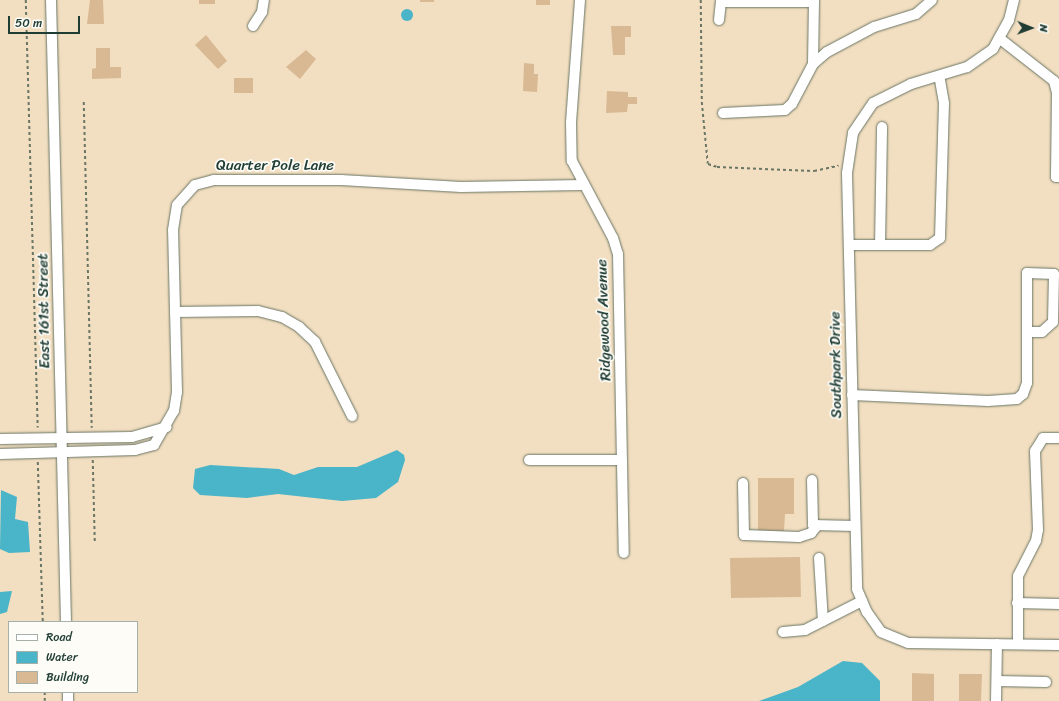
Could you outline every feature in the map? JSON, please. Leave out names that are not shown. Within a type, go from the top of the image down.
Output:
[{"type":"street","name":"East 161st Street","points":[[51,0],[66,621]]},
{"type":"street","points":[[253,26],[262,12],[264,0]]},
{"type":"street","name":"Ridgewood Avenue","points":[[580,0],[571,138],[572,161],[613,238],[618,254],[624,553]]},
{"type":"street","points":[[723,113],[785,110],[792,104],[814,64],[827,52],[874,27],[916,14],[932,0]]},
{"type":"street","name":"Southpark Drive","points":[[1014,0],[1009,20],[993,49],[967,67],[911,84],[873,104],[853,133],[847,173],[857,589],[862,601],[881,632],[908,643],[1059,645]]},
{"type":"street","points":[[719,20],[721,2],[814,1],[814,64]]},
{"type":"street","points":[[999,38],[1054,81],[1057,93],[1056,177],[1059,177]]},
{"type":"street","points":[[849,245],[930,245],[940,238],[944,103],[939,76]]},
{"type":"street","points":[[880,245],[882,127]]},
{"type":"street","name":"Quarter Pole Lane","points":[[0,454],[136,450],[154,445],[167,427],[174,411],[177,392],[175,218],[177,205],[195,185],[214,180],[341,180],[461,186],[583,184]]},
{"type":"street","points":[[852,395],[988,401],[1018,399],[1023,394],[1027,383],[1027,332],[1027,273],[1054,274],[1053,322],[1042,332],[1027,332]]},
{"type":"street","points":[[175,312],[258,311],[282,317],[299,327],[314,342],[352,416]]},
{"type":"street","points":[[0,439],[132,437],[167,427]]},
{"type":"street","points":[[1018,644],[1018,576],[1036,541],[1038,530],[1035,451],[1043,438],[1059,438]]},
{"type":"street","points":[[530,460],[622,460]]},
{"type":"street","points":[[812,480],[812,521],[816,527]]},
{"type":"street","points":[[743,483],[744,535],[799,537],[811,533],[816,527],[855,526]]},
{"type":"street","points":[[819,558],[823,621]]},
{"type":"street","points":[[783,632],[805,630],[862,601]]},
{"type":"street","points":[[1017,603],[1059,604]]},
{"type":"street","points":[[996,701],[997,644]]},
{"type":"street","points":[[997,681],[1046,682]]},
{"type":"path","points":[[26,0],[38,438]]},
{"type":"path","points":[[84,102],[92,437]]},
{"type":"path","points":[[93,452],[95,544]]},
{"type":"path","points":[[38,454],[43,621]]},
{"type":"water","points":[[405,9],[409,9],[413,15],[409,21],[405,21],[401,17],[401,13]]},
{"type":"water","points":[[397,450],[404,455],[405,460],[398,482],[376,498],[342,501],[278,494],[247,498],[200,495],[193,488],[195,469],[210,465],[279,469],[294,475],[318,467],[357,467]]},
{"type":"water","points":[[1,490],[17,497],[15,519],[28,522],[30,552],[9,553],[0,549]]},
{"type":"water","points":[[12,591],[7,612],[0,614],[0,592]]},
{"type":"water","points":[[843,661],[862,663],[880,681],[880,701],[759,701],[798,687]]},
{"type":"building","points":[[90,0],[103,0],[104,24],[87,24]]},
{"type":"building","points":[[199,0],[215,0],[215,4],[199,4]]},
{"type":"building","points":[[420,0],[434,0],[434,2],[420,2]]},
{"type":"building","points":[[536,0],[550,0],[550,5],[536,5]]},
{"type":"building","points":[[611,26],[631,26],[631,37],[625,37],[625,55],[613,55]]},
{"type":"building","points":[[206,35],[227,61],[218,69],[195,45]]},
{"type":"building","points":[[96,48],[110,48],[110,67],[121,67],[121,78],[92,79],[92,69],[96,68]]},
{"type":"building","points":[[306,50],[316,59],[300,79],[286,67]]},
{"type":"building","points":[[524,63],[534,64],[534,74],[538,74],[537,92],[523,91]]},
{"type":"building","points":[[234,78],[253,78],[253,93],[234,93]]},
{"type":"building","points":[[607,91],[628,92],[628,97],[637,97],[637,104],[628,104],[627,112],[606,113]]},
{"type":"building","points":[[758,478],[794,478],[794,514],[785,514],[784,531],[758,531]]},
{"type":"building","points":[[800,557],[801,597],[731,598],[730,558]]},
{"type":"building","points":[[912,673],[934,674],[934,701],[912,701]]},
{"type":"building","points":[[959,674],[982,674],[981,701],[959,701]]}]
